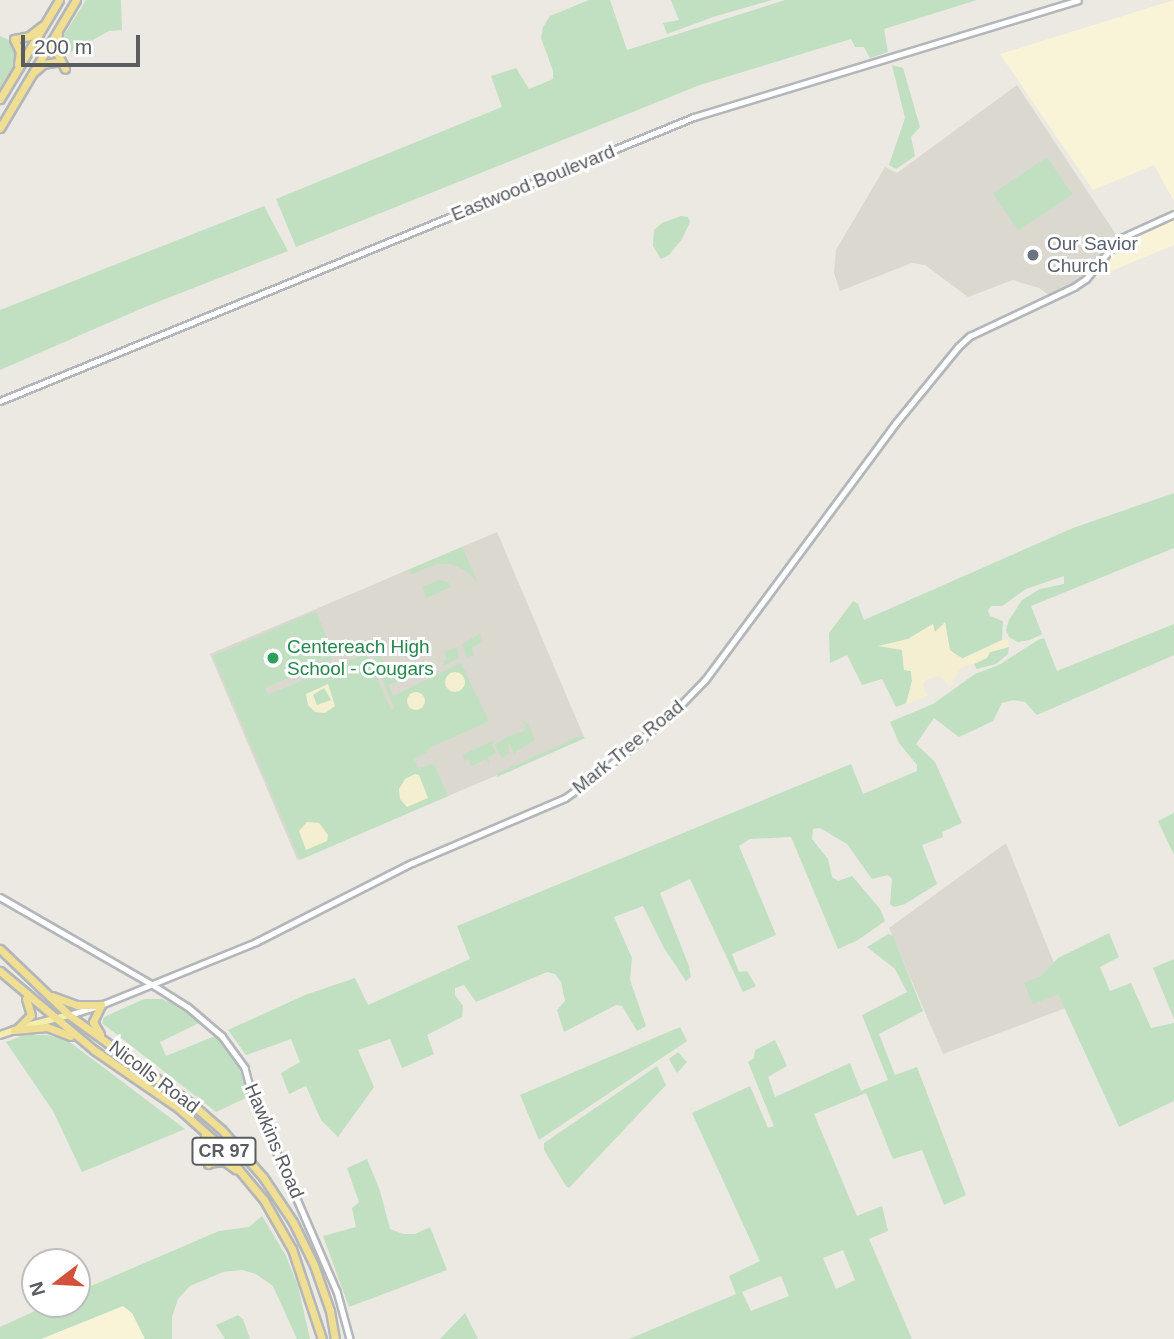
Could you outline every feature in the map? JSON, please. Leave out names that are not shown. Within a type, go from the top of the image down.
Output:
[{"type":"highway","points":[[0,99],[59,0]]},
{"type":"highway","points":[[0,128],[29,75],[76,0]]},
{"type":"highway","points":[[11,81],[20,56],[14,39],[33,34],[48,20]]},
{"type":"highway","points":[[62,20],[55,49],[65,69]]},
{"type":"highway","points":[[29,75],[43,64],[55,62]]},
{"type":"highway","name":"Nicolls Road","points":[[0,949],[69,1015],[222,1130],[262,1177],[293,1222],[314,1265],[330,1311],[335,1339]]},
{"type":"highway","points":[[0,970],[49,1009],[69,1015]]},
{"type":"highway","name":"Nicolls Road","points":[[0,970],[20,990],[94,1050],[178,1108],[243,1174],[264,1200],[292,1249],[322,1339]]},
{"type":"highway","points":[[38,987],[68,1003],[102,1005],[93,1022],[107,1042]]},
{"type":"highway","points":[[15,1030],[27,1022],[32,1012],[20,990]]},
{"type":"highway","points":[[15,1030],[47,1027],[64,1032],[94,1050]]},
{"type":"highway","points":[[201,1129],[215,1151],[208,1164],[224,1161],[243,1174]]},
{"type":"main road","name":"Mark Tree Road","points":[[0,1035],[69,1015]]},
{"type":"street","name":"Eastwood Boulevard","points":[[0,401],[694,117],[1078,0]]},
{"type":"street","name":"Mark Tree Road","points":[[69,1015],[153,985],[280,931],[424,858],[565,798],[603,771],[672,714],[705,680],[817,533],[892,428],[958,347],[970,336],[1074,287],[1090,275],[1119,239],[1174,214]]},
{"type":"street","name":"Hawkins Road","points":[[0,897],[153,985],[205,1020],[222,1036],[245,1068],[252,1095],[337,1291],[350,1339]]},
{"type":"shaded area","points":[[1174,0],[1174,201],[1154,165],[1093,190],[1000,54]]},
{"type":"shaded area","points":[[1017,85],[1119,239],[1086,279],[1053,298],[1039,288],[1013,280],[968,297],[925,265],[912,263],[840,291],[834,273],[836,250],[885,167],[897,173]]},
{"type":"shaded area","points":[[1174,214],[1174,245],[1092,279],[1090,275],[1119,239]]},
{"type":"shaded area","points":[[497,532],[585,738],[297,860],[210,654]]},
{"type":"shaded area","points":[[1006,843],[1071,1006],[943,1054],[889,928]]},
{"type":"shaded area","points":[[123,1306],[132,1313],[145,1339],[41,1339]]},
{"type":"green space","points":[[86,0],[121,0],[122,30],[109,31],[69,53],[60,41]]},
{"type":"green space","points":[[589,0],[610,0],[627,50],[785,0],[977,0],[884,29],[888,52],[870,58],[864,47],[855,47],[851,39],[700,85],[296,247],[276,199],[502,107],[491,76],[516,68],[529,89],[553,79],[553,71],[541,38],[543,27],[550,16]]},
{"type":"green space","points":[[671,0],[772,0],[667,34],[663,23],[679,20]]},
{"type":"green space","points":[[0,36],[11,41],[19,57],[0,90]]},
{"type":"green space","points":[[892,65],[903,68],[920,127],[911,137],[915,156],[896,169],[889,165],[905,118]]},
{"type":"green space","points":[[1047,157],[1072,194],[1018,231],[993,193]]},
{"type":"green space","points":[[264,206],[288,251],[145,307],[0,370],[0,310]]},
{"type":"green space","points":[[681,216],[688,217],[690,222],[682,239],[669,255],[661,259],[653,246],[654,230],[662,223]]},
{"type":"green space","points":[[1174,493],[1174,548],[1031,606],[1042,634],[1018,642],[1009,637],[1006,630],[1022,600],[1040,589],[1064,584],[1064,576],[1026,589],[1002,606],[991,606],[988,611],[990,616],[1003,621],[1002,640],[964,659],[949,650],[945,623],[934,633],[933,624],[908,639],[881,646],[902,649],[904,669],[911,671],[912,681],[906,703],[896,707],[882,679],[862,685],[847,655],[830,663],[829,633],[853,601],[858,604],[864,620],[1073,528]]},
{"type":"green space","points":[[462,547],[478,583],[465,570],[451,564],[436,564],[412,574],[408,570]]},
{"type":"green space","points":[[440,580],[448,582],[451,587],[426,598],[422,587]]},
{"type":"green space","points":[[316,611],[331,648],[323,652],[320,659],[330,656],[332,660],[265,688],[268,695],[366,654],[391,710],[394,708],[374,658],[380,654],[391,679],[405,672],[407,677],[389,685],[393,696],[461,663],[489,721],[429,748],[426,753],[414,759],[418,768],[434,764],[448,796],[300,860],[213,656]]},
{"type":"green space","points":[[1174,624],[1174,655],[1037,715],[1025,702],[1013,700],[1002,703],[993,721],[959,737],[934,718],[916,744],[935,762],[962,823],[942,832],[943,837],[922,845],[937,884],[905,904],[894,907],[890,904],[892,879],[888,875],[872,879],[847,844],[820,828],[813,829],[812,839],[828,859],[832,877],[838,881],[852,876],[880,909],[885,921],[858,940],[838,949],[791,837],[750,839],[739,846],[776,935],[732,954],[739,972],[747,971],[756,986],[743,992],[690,879],[660,893],[689,966],[691,977],[686,981],[664,948],[643,906],[614,917],[632,958],[630,980],[646,1026],[637,1031],[622,1006],[616,1005],[564,1032],[557,1010],[565,1001],[561,982],[555,974],[547,972],[476,1002],[464,985],[455,988],[455,995],[463,1006],[462,1017],[427,1035],[434,1054],[402,1068],[390,1039],[358,1050],[374,1087],[338,1137],[321,1120],[306,1086],[289,1094],[281,1073],[300,1062],[291,1039],[246,1055],[228,1030],[305,995],[355,978],[368,1005],[470,959],[457,926],[851,764],[863,794],[917,771],[917,765],[899,743],[890,722],[933,704],[975,674],[999,665],[1038,640],[1044,638],[1057,671]]},
{"type":"green space","points":[[480,634],[483,642],[472,647],[474,655],[467,658],[462,644]]},
{"type":"green space","points":[[457,647],[459,658],[444,666],[443,662],[447,660],[444,652]]},
{"type":"green space","points":[[1009,647],[1008,654],[996,664],[977,669],[974,664],[986,658],[990,652]]},
{"type":"green space","points":[[521,721],[528,723],[535,740],[516,751],[515,755],[508,741],[509,754],[502,758],[495,745],[524,731],[526,725]]},
{"type":"green space","points":[[580,736],[585,738],[497,777],[498,773]]},
{"type":"green space","points":[[495,740],[492,744],[496,753],[488,757],[490,766],[486,759],[471,766],[468,759],[464,760],[462,755]]},
{"type":"green space","points":[[1174,813],[1174,855],[1158,821]]},
{"type":"green space","points":[[1109,933],[1119,957],[1100,967],[1110,991],[1131,983],[1151,1028],[1174,1023],[1174,1101],[1119,1127],[1058,994],[1033,1004],[1024,983],[1041,976],[1058,958]]},
{"type":"green space","points":[[888,934],[893,936],[923,1011],[879,1034],[895,1075],[917,1067],[966,1195],[944,1205],[922,1150],[893,1159],[866,1093],[814,1114],[857,1216],[882,1206],[888,1231],[869,1239],[912,1339],[629,1339],[736,1294],[729,1276],[760,1261],[692,1113],[750,1086],[768,1128],[774,1126],[748,1062],[754,1058],[755,1050],[775,1040],[787,1066],[768,1077],[775,1097],[850,1063],[861,1091],[888,1080],[862,1015],[907,992],[895,969],[867,947]],"holes":[[[843,1250],[855,1280],[836,1289],[823,1258]],[[781,1276],[789,1296],[751,1311],[742,1292]]]},
{"type":"green space","points":[[1174,959],[1174,1019],[1153,968]]},
{"type":"green space","points":[[144,999],[162,999],[181,1007],[199,1023],[160,1042],[166,1056],[215,1036],[233,1055],[245,1082],[248,1097],[216,1112],[102,1023],[104,1017]]},
{"type":"green space","points":[[680,1027],[687,1041],[539,1140],[520,1095]]},
{"type":"green space","points":[[24,1035],[47,1035],[67,1040],[185,1129],[82,1172],[53,1111],[6,1042]]},
{"type":"green space","points":[[678,1052],[687,1062],[677,1073],[669,1059]]},
{"type":"green space","points":[[657,1066],[666,1085],[569,1188],[566,1186],[544,1150],[544,1143]]},
{"type":"green space","points":[[367,1159],[380,1191],[390,1229],[403,1234],[415,1234],[430,1227],[447,1270],[349,1307],[323,1236],[356,1227],[352,1208],[359,1202],[347,1168]]},
{"type":"green space","points":[[262,1216],[286,1256],[298,1286],[310,1339],[297,1339],[273,1286],[256,1274],[242,1270],[223,1272],[190,1286],[178,1299],[172,1317],[172,1339],[145,1339],[132,1313],[123,1306],[41,1339],[0,1339],[0,1327],[21,1317],[91,1318],[91,1286],[219,1231],[249,1227]]},
{"type":"green space","points":[[465,1313],[478,1339],[440,1339]]},
{"type":"green space","points":[[238,1315],[243,1319],[250,1339],[225,1339],[216,1325]]},
{"type":"sand","points":[[945,622],[950,650],[961,659],[1002,640],[1008,640],[1009,647],[990,652],[987,658],[961,667],[950,687],[940,676],[927,679],[923,684],[924,691],[929,695],[907,704],[912,681],[911,671],[904,670],[902,650],[878,646],[908,639],[933,624],[935,632]]},
{"type":"sand","points":[[455,672],[462,675],[465,682],[462,689],[455,692],[448,689],[445,682],[448,675]]},
{"type":"sand","points":[[328,684],[335,706],[325,713],[315,712],[308,705],[306,694]],"holes":[[[324,688],[331,700],[317,705],[313,695]]]},
{"type":"sand","points":[[412,692],[420,692],[425,701],[423,708],[412,710],[407,705],[407,697]]},
{"type":"sand","points":[[419,775],[428,798],[407,807],[400,799],[399,789],[405,779]]},
{"type":"sand","points":[[307,822],[319,823],[328,835],[327,841],[306,850],[299,831]]},
{"type":"place","name":"Our Savior Church","points":[[1033,255]]},
{"type":"place","name":"Centereach High School - Cougars","points":[[273,658]]}]
